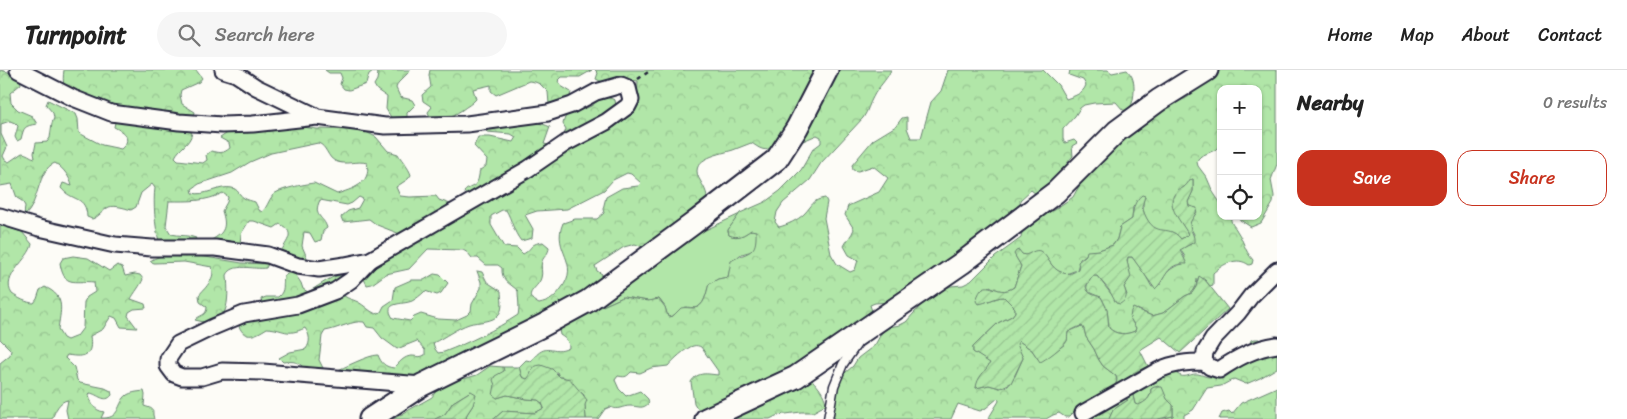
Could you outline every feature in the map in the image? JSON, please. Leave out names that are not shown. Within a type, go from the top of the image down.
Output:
[{"type":"street","points":[[0,216],[56,232],[115,245],[152,248],[215,248],[268,255],[298,266],[319,268],[345,266],[370,260],[528,169],[566,143],[606,122],[628,106],[631,100],[628,88],[621,84],[596,92],[572,105],[548,113],[467,124],[384,126],[317,117],[253,124],[222,125],[146,118],[111,112],[81,101],[18,70]]},
{"type":"street","points":[[223,70],[236,74],[264,91],[317,117]]},
{"type":"street","points":[[370,419],[422,385],[542,326],[588,301],[694,223],[777,159],[797,128],[827,70]]},
{"type":"street","points":[[706,419],[796,377],[962,263],[1056,192],[1117,131],[1159,100],[1207,70]]},
{"type":"street","points":[[370,260],[351,280],[335,291],[298,305],[244,314],[183,341],[171,352],[168,366],[174,374],[182,377],[202,377],[222,371],[263,372],[422,385]]},
{"type":"street","points":[[1204,362],[1205,352],[1212,339],[1277,270]]},
{"type":"street","points":[[1083,414],[1171,364],[1204,362],[1210,367],[1219,370],[1240,356],[1277,345]]},
{"type":"lane","points":[[828,419],[834,386],[843,364],[870,327]]},
{"type":"green space","points":[[0,70],[20,79],[21,84],[10,93],[11,103],[18,110],[32,116],[37,124],[25,128],[21,139],[17,141],[15,137],[18,126],[10,121],[1,124],[1,134],[7,147],[3,156],[9,162],[22,153],[35,158],[36,143],[47,142],[50,138],[54,118],[53,113],[46,105],[48,100],[76,114],[79,133],[102,145],[121,149],[125,145],[126,136],[114,127],[115,122],[120,120],[118,108],[96,98],[74,93],[66,89],[63,79],[64,70],[196,70],[202,78],[199,82],[181,90],[180,95],[182,104],[195,112],[194,116],[184,126],[192,133],[189,140],[175,157],[178,160],[203,163],[207,160],[206,155],[211,151],[219,153],[225,151],[230,148],[229,143],[220,138],[229,132],[296,126],[317,129],[362,130],[376,137],[388,151],[398,154],[409,170],[411,175],[408,179],[396,187],[400,196],[436,196],[439,200],[453,205],[410,234],[400,234],[377,225],[369,219],[343,222],[341,217],[348,211],[358,208],[363,199],[359,197],[347,205],[320,200],[317,210],[327,228],[323,231],[321,240],[315,242],[310,233],[304,232],[302,246],[308,260],[305,264],[280,255],[289,235],[286,228],[280,224],[274,228],[249,221],[241,234],[240,244],[212,244],[211,240],[219,235],[224,228],[222,211],[228,197],[223,193],[190,201],[169,201],[166,226],[171,234],[196,238],[193,242],[159,241],[156,229],[155,188],[152,184],[141,193],[136,207],[131,210],[111,206],[92,219],[87,217],[84,205],[81,202],[61,188],[63,183],[72,186],[66,173],[55,163],[45,172],[33,204],[24,216],[25,206],[17,198],[12,184],[0,186]],"holes":[[[318,143],[335,161],[367,163],[368,170],[364,181],[354,188],[337,194],[314,183],[286,189],[273,195],[262,212],[255,202],[244,198],[232,188],[222,188],[197,194],[193,193],[192,189],[199,184],[232,173],[250,162],[271,153]]]},
{"type":"green space","points":[[325,70],[411,70],[398,83],[396,88],[400,97],[412,100],[415,105],[407,113],[407,119],[392,119],[386,109],[387,97],[377,90],[374,85],[378,73],[373,71],[369,74],[366,84],[349,90],[344,89],[340,84],[342,78],[340,73],[329,73]]},
{"type":"green space","points":[[430,70],[592,70],[580,77],[562,77],[558,81],[561,86],[571,92],[569,99],[560,107],[553,109],[549,104],[548,92],[540,84],[529,81],[496,95],[491,91],[491,85],[473,89],[476,99],[462,110],[447,117],[430,117],[428,112],[432,107],[423,101],[422,95],[431,87]]},
{"type":"green space","points":[[595,70],[817,70],[784,129],[772,146],[766,150],[751,143],[712,156],[700,163],[697,168],[697,174],[706,193],[706,204],[645,248],[635,244],[624,247],[595,266],[597,271],[602,274],[603,282],[423,378],[411,378],[405,375],[333,372],[362,359],[378,355],[384,364],[394,368],[407,357],[425,355],[425,350],[417,341],[397,349],[382,338],[374,328],[367,327],[364,322],[355,322],[325,331],[322,336],[319,360],[324,370],[311,376],[296,362],[283,362],[279,358],[290,352],[306,349],[309,344],[309,338],[305,328],[289,332],[267,328],[251,335],[244,334],[241,331],[239,326],[254,319],[308,310],[307,304],[262,305],[261,299],[278,297],[283,290],[284,276],[289,273],[295,274],[303,289],[308,292],[331,278],[342,276],[345,278],[342,294],[376,314],[381,312],[384,306],[393,300],[395,287],[411,280],[424,280],[434,274],[440,275],[448,283],[441,293],[437,295],[425,291],[412,301],[392,306],[390,309],[393,318],[410,321],[421,314],[438,319],[456,320],[467,315],[471,311],[472,304],[481,288],[477,271],[482,272],[487,282],[501,291],[501,312],[493,319],[464,326],[433,343],[438,353],[473,340],[518,315],[518,291],[505,279],[502,268],[498,265],[486,265],[478,258],[472,258],[463,250],[428,249],[409,269],[386,274],[372,284],[367,285],[364,279],[381,260],[426,232],[446,225],[477,208],[479,203],[468,197],[464,192],[476,184],[480,170],[486,166],[487,160],[474,146],[478,137],[490,137],[513,142],[516,137],[511,134],[487,132],[483,128],[526,122],[543,124],[550,127],[544,144],[549,145],[564,135],[566,129],[563,124],[567,114],[574,110],[587,108],[604,96],[615,100],[616,106],[604,127],[615,127],[637,102],[638,81],[601,81],[596,79],[598,73]],"holes":[[[627,173],[631,174],[641,183],[638,186],[622,188],[606,197],[604,213],[597,219],[575,219],[563,223],[560,233],[568,264],[567,280],[556,295],[546,302],[539,304],[530,294],[541,278],[541,263],[549,247],[543,242],[538,243],[523,254],[517,248],[504,247],[491,225],[491,216],[506,210],[521,241],[532,238],[533,229],[525,215],[537,211],[567,209],[604,190],[613,180]]]},
{"type":"green space","points":[[835,70],[891,70],[875,93],[863,118],[821,163],[810,180],[783,203],[777,212],[775,222],[779,227],[792,222],[804,214],[815,202],[825,198],[827,202],[824,218],[831,254],[837,264],[850,272],[855,270],[858,260],[849,255],[844,246],[854,229],[845,215],[848,206],[879,192],[888,178],[873,166],[858,171],[853,170],[852,165],[873,140],[896,126],[902,118],[907,117],[907,128],[911,138],[921,138],[931,102],[941,91],[948,70],[1043,70],[1058,85],[1066,99],[1080,93],[1086,85],[1083,80],[1069,75],[1070,70],[1108,70],[1112,73],[1127,70],[1133,81],[1134,95],[1128,111],[1123,110],[1116,102],[1094,103],[1080,108],[1063,129],[1065,143],[1074,140],[1077,143],[1072,146],[1073,156],[1062,174],[1049,187],[1036,194],[1031,190],[1020,200],[1021,210],[1011,219],[1006,216],[996,226],[892,302],[870,305],[873,314],[818,356],[706,413],[697,408],[694,403],[691,382],[700,375],[718,375],[718,371],[701,347],[697,346],[687,349],[668,366],[651,368],[640,373],[631,372],[625,377],[618,376],[615,380],[619,389],[626,396],[640,391],[648,399],[649,403],[642,407],[630,406],[615,409],[610,407],[605,409],[598,419],[586,419],[584,395],[564,377],[559,377],[557,372],[531,375],[527,379],[522,377],[519,367],[526,360],[531,361],[542,351],[558,351],[569,348],[568,342],[560,335],[559,330],[578,317],[623,297],[648,301],[659,299],[665,307],[668,317],[673,316],[681,308],[694,308],[701,305],[709,284],[718,279],[728,277],[731,261],[751,251],[755,245],[756,231],[751,230],[738,236],[729,235],[728,230],[740,213],[765,202],[780,191],[801,170],[813,149],[821,143],[821,137],[817,135],[803,141],[798,141]]},
{"type":"green space","points":[[1220,70],[1277,70],[1277,164],[1271,180],[1274,196],[1273,203],[1261,223],[1251,227],[1240,220],[1262,220],[1262,85],[1217,85],[1217,148],[1201,156],[1197,162],[1217,198],[1217,220],[1231,220],[1253,260],[1252,264],[1249,265],[1244,262],[1235,261],[1226,264],[1213,273],[1213,285],[1210,286],[1205,280],[1197,279],[1196,287],[1192,293],[1185,296],[1163,313],[1152,316],[1137,309],[1132,322],[1136,328],[1135,331],[1121,334],[1109,328],[1107,309],[1101,297],[1087,290],[1088,284],[1093,276],[1097,276],[1112,295],[1127,295],[1124,287],[1129,278],[1128,257],[1132,257],[1152,287],[1161,284],[1166,273],[1172,268],[1183,264],[1185,257],[1180,249],[1191,244],[1194,234],[1190,227],[1190,222],[1197,212],[1189,206],[1188,202],[1193,191],[1193,179],[1174,198],[1173,204],[1176,214],[1188,235],[1181,239],[1172,232],[1151,227],[1143,210],[1145,196],[1133,207],[1132,219],[1120,227],[1117,239],[1113,245],[1087,252],[1080,259],[1077,270],[1066,274],[1056,270],[1043,254],[1021,254],[1016,257],[1021,266],[1014,287],[1002,291],[990,286],[978,304],[1004,297],[1015,308],[1015,312],[1012,316],[998,323],[973,347],[973,352],[990,362],[987,370],[980,377],[976,388],[989,385],[1000,388],[1008,386],[1023,358],[1016,344],[1019,341],[1032,350],[1038,359],[1047,357],[1065,344],[1068,332],[1082,326],[1086,337],[1103,366],[1116,376],[1117,380],[1114,391],[1128,400],[1113,410],[1109,419],[1089,419],[1088,403],[1082,404],[1069,417],[1059,413],[1046,419],[988,419],[999,401],[998,398],[980,411],[958,404],[951,419],[835,419],[832,412],[838,379],[853,366],[858,358],[875,345],[882,332],[889,327],[906,322],[930,295],[951,286],[963,285],[971,281],[995,257],[1021,238],[1023,227],[1045,211],[1052,211],[1073,197],[1079,186],[1073,177],[1158,112],[1188,97]]},
{"type":"green space","points":[[1193,179],[1193,191],[1188,202],[1189,206],[1197,208],[1190,224],[1194,242],[1180,250],[1187,264],[1175,266],[1167,272],[1155,289],[1132,257],[1128,257],[1127,261],[1131,277],[1124,287],[1126,299],[1120,304],[1116,303],[1109,290],[1097,276],[1093,276],[1086,286],[1093,295],[1101,297],[1107,309],[1109,328],[1121,334],[1135,331],[1136,328],[1130,318],[1133,308],[1152,316],[1163,313],[1185,296],[1192,293],[1199,276],[1205,280],[1228,309],[1180,353],[1161,337],[1140,350],[1148,366],[1133,373],[1131,376],[1136,391],[1133,396],[1135,404],[1138,405],[1146,401],[1151,389],[1154,387],[1162,387],[1167,399],[1173,405],[1173,416],[1158,419],[1109,419],[1113,410],[1128,400],[1114,391],[1117,380],[1116,376],[1103,366],[1086,337],[1082,326],[1068,332],[1065,343],[1040,362],[1032,350],[1019,341],[1017,344],[1023,358],[1011,383],[1000,388],[989,385],[976,388],[990,363],[973,352],[973,347],[998,323],[1012,316],[1015,308],[1004,297],[978,304],[976,301],[979,292],[983,288],[1008,290],[1014,287],[1021,266],[1014,254],[1016,251],[1019,250],[1025,255],[1034,251],[1040,251],[1058,271],[1067,274],[1074,272],[1078,268],[1078,262],[1086,255],[1087,251],[1099,250],[1113,245],[1117,239],[1120,227],[1132,219],[1133,209],[1142,195],[1145,196],[1142,207],[1151,225],[1161,230],[1171,231],[1181,239],[1188,235],[1173,207],[1173,196]]},
{"type":"green space","points":[[740,214],[728,230],[729,235],[738,236],[751,230],[757,231],[756,246],[752,251],[740,255],[735,260],[728,277],[718,279],[709,284],[705,299],[698,307],[686,307],[668,317],[665,307],[659,299],[648,301],[623,297],[598,308],[699,233]]},
{"type":"green space","points":[[0,225],[22,232],[32,244],[10,281],[9,287],[12,294],[20,299],[34,303],[40,290],[45,287],[57,295],[61,311],[58,330],[63,338],[67,340],[77,336],[83,328],[84,302],[87,297],[95,292],[94,282],[71,281],[64,276],[60,263],[63,258],[73,256],[88,258],[109,271],[117,265],[122,267],[125,276],[140,275],[143,279],[131,299],[145,304],[146,308],[134,309],[129,312],[128,316],[137,328],[121,327],[116,318],[111,316],[103,329],[90,336],[89,352],[83,356],[67,355],[65,358],[74,367],[77,380],[80,383],[111,391],[112,395],[107,399],[90,393],[89,396],[94,407],[104,412],[101,418],[111,417],[117,412],[124,398],[128,395],[144,391],[144,406],[153,410],[154,419],[68,419],[66,410],[68,400],[60,404],[52,419],[0,419],[0,363],[10,355],[11,350],[0,339]]},
{"type":"green space","points":[[193,255],[242,263],[268,264],[266,268],[244,267],[230,271],[227,275],[228,294],[225,311],[215,321],[207,322],[195,320],[207,310],[207,307],[200,302],[199,295],[213,275],[212,267],[184,262],[154,263],[150,261],[154,258],[165,256]]},
{"type":"green space","points":[[1259,339],[1265,345],[1277,347],[1277,368],[1260,378],[1246,384],[1234,379],[1221,386],[1207,388],[1193,410],[1184,415],[1184,419],[1158,419],[1173,416],[1173,405],[1158,386],[1151,389],[1146,401],[1138,406],[1135,404],[1133,396],[1136,391],[1131,376],[1139,368],[1157,368],[1175,372],[1181,376],[1198,374],[1210,377],[1253,351],[1250,344],[1251,340]]},
{"type":"green space","points":[[541,365],[552,369],[560,377],[570,379],[587,400],[585,405],[586,419],[494,419],[503,411],[535,413],[544,408],[538,400],[507,395],[497,398],[493,395],[495,385],[493,380],[495,376],[504,371],[503,367],[519,367],[522,377],[527,379],[533,368]]},
{"type":"green space","points":[[490,366],[503,367],[505,371],[495,385],[497,398],[507,395],[538,400],[544,408],[535,413],[503,411],[494,419],[466,419],[473,405],[471,391],[453,402],[445,414],[436,419],[393,419],[432,397],[438,388],[451,380],[477,375]]},
{"type":"green space","points":[[805,379],[812,380],[817,385],[826,403],[813,412],[778,415],[770,419],[726,419]]},
{"type":"green space","points":[[1277,387],[1277,419],[1219,419],[1222,413],[1229,411],[1232,414],[1241,403]]},
{"type":"green space","points":[[471,391],[476,394],[466,419],[435,419],[445,414],[453,402]]}]
